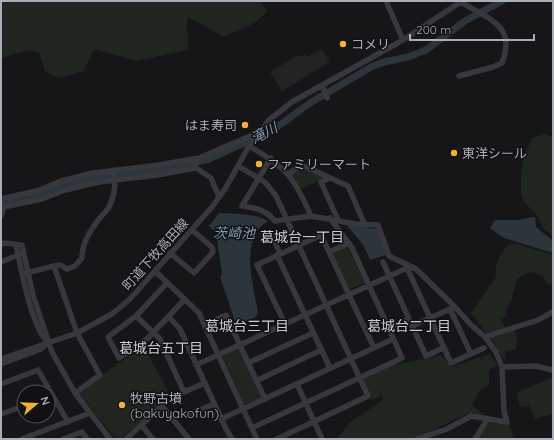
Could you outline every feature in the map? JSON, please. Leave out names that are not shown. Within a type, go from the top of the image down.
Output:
[{"type":"street","points":[[386,1],[403,40]]},
{"type":"street","points":[[2,202],[19,194],[37,191],[67,179],[114,170],[194,159],[212,153],[258,133],[278,112],[403,40],[462,1],[473,10],[496,22],[503,30],[506,51],[502,63],[458,76]]},
{"type":"street","points":[[322,87],[327,98]]},
{"type":"street","name":"町道下牧高田線","points":[[48,343],[77,333],[112,314],[130,299],[192,230],[219,197],[258,133]]},
{"type":"street","points":[[249,146],[271,158],[289,174],[297,184],[311,216]]},
{"type":"street","points":[[271,158],[242,206],[258,208],[268,213],[275,221],[287,218],[311,216],[365,225],[378,225],[390,256],[416,269],[454,306],[470,325],[485,337],[498,356],[502,367],[504,410],[507,422],[487,420],[471,416],[447,429],[417,439]]},
{"type":"street","points":[[194,159],[196,168]]},
{"type":"street","points":[[238,166],[259,178],[273,191],[287,218],[368,396],[277,439]]},
{"type":"street","points":[[289,174],[299,166],[306,167],[348,186],[365,225]]},
{"type":"street","points":[[2,202],[21,203],[42,200],[65,190],[115,180],[196,168],[211,178],[219,197]]},
{"type":"street","points":[[25,273],[60,265],[66,269],[70,269],[82,258],[82,250],[89,233],[109,208],[114,193],[114,170]]},
{"type":"street","points":[[330,178],[321,182],[338,220]]},
{"type":"street","points":[[19,194],[21,203]]},
{"type":"street","points":[[1,216],[2,202]]},
{"type":"street","points":[[252,428],[402,358],[349,243],[330,218]]},
{"type":"street","points":[[170,253],[194,273],[213,252],[212,247],[192,230]]},
{"type":"street","points":[[272,235],[305,315],[330,368]]},
{"type":"street","points":[[285,324],[257,265],[321,235],[374,348]]},
{"type":"street","points":[[329,252],[349,243]]},
{"type":"street","points":[[1,245],[19,245],[35,318],[42,338],[48,343],[75,393],[110,439]]},
{"type":"street","points":[[1,262],[21,255]]},
{"type":"street","points":[[382,262],[426,356],[444,348]]},
{"type":"street","points":[[54,266],[77,333],[100,375],[75,393]]},
{"type":"street","points":[[196,365],[407,268],[451,363],[484,348]]},
{"type":"street","points":[[155,271],[196,309],[257,439]]},
{"type":"street","points":[[167,283],[136,316],[108,337],[119,358],[136,348],[154,333],[185,299]]},
{"type":"street","points":[[412,326],[450,309],[471,354]]},
{"type":"street","points":[[485,337],[538,320],[553,312]]},
{"type":"street","points":[[204,325],[226,315],[264,399]]},
{"type":"street","points":[[136,316],[162,343],[184,392],[204,383]]},
{"type":"street","points":[[169,317],[178,326],[232,439]]},
{"type":"street","points":[[389,329],[409,319]]},
{"type":"street","points":[[248,363],[314,333]]},
{"type":"street","points":[[221,418],[393,339]]},
{"type":"street","points":[[1,359],[39,344],[48,343]]},
{"type":"street","points":[[1,364],[41,349],[48,343]]},
{"type":"street","points":[[256,381],[322,350]]},
{"type":"street","points":[[502,367],[535,366],[553,370]]},
{"type":"street","points":[[1,384],[38,370],[44,384]]},
{"type":"street","points":[[297,384],[322,439]]},
{"type":"street","points":[[190,414],[214,404]]},
{"type":"street","points":[[56,405],[68,422]]},
{"type":"street","points":[[126,439],[142,426],[162,406],[189,439]]},
{"type":"street","points":[[1,414],[16,409]]},
{"type":"street","points":[[22,439],[90,413]]},
{"type":"street","points":[[475,439],[487,420]]},
{"type":"street","points":[[142,426],[153,439]]},
{"type":"street","points":[[66,438],[82,432],[87,439]]},
{"type":"shaded area","points":[[1,1],[261,1],[267,12],[254,23],[224,37],[188,17],[187,26],[189,41],[187,50],[137,61],[94,49],[84,71],[58,78],[45,72],[39,53],[29,50],[1,58]]},
{"type":"shaded area","points":[[322,49],[330,62],[282,91],[270,72],[297,56],[299,57],[305,54],[307,57]]},
{"type":"shaded area","points":[[545,134],[553,137],[553,237],[543,228],[537,215],[525,203],[521,195],[521,174],[524,157],[532,138]]},
{"type":"shaded area","points":[[299,167],[322,177],[323,179],[301,189],[292,175]]},
{"type":"shaded area","points":[[515,243],[553,255],[553,285],[547,283],[542,275],[530,272],[517,278],[511,302],[506,308],[507,316],[501,320],[505,328],[512,327],[517,338],[515,350],[505,351],[506,363],[494,343],[471,313],[496,277],[496,266],[500,256],[507,246]]},
{"type":"shaded area","points":[[347,246],[365,283],[348,289],[333,254]]},
{"type":"shaded area","points":[[143,345],[167,389],[168,399],[120,439],[115,439],[79,393]]},
{"type":"shaded area","points":[[237,349],[240,350],[261,396],[260,398],[246,404],[244,404],[223,357],[223,355]]},
{"type":"shaded area","points":[[490,354],[498,366],[489,370],[489,385],[480,390],[472,405],[485,415],[469,413],[413,439],[337,439],[349,423],[383,400],[380,389],[381,396],[372,400],[363,379],[397,363],[396,365],[441,355],[451,367]]},
{"type":"shaded area","points":[[553,377],[553,414],[535,419],[529,406],[520,407],[517,393]]},
{"type":"shaded area","points":[[488,422],[509,423],[514,439],[477,439]]},
{"type":"water","name":"茨崎池","points":[[219,213],[251,215],[268,221],[259,229],[253,239],[250,264],[258,313],[254,318],[248,320],[235,321],[220,277],[222,274],[216,233],[209,226]]},
{"type":"water","points":[[535,217],[536,227],[553,241],[553,253],[504,238],[490,228],[495,220],[517,220]]},
{"type":"water","points":[[345,223],[352,226],[378,229],[386,255],[370,260],[364,246]]},
{"type":"waterway","name":"滝川","points":[[4,203],[39,195],[59,187],[92,178],[162,170],[209,159],[273,130],[310,103],[371,67],[384,62],[408,57],[426,50],[465,21],[502,1]]},
{"type":"place","name":"コメリ","points":[[343,44]]},
{"type":"place","name":"はま寿司","points":[[245,125]]},
{"type":"place","name":"東洋シール","points":[[454,153]]},
{"type":"place","name":"ファミリーマート","points":[[259,164]]},
{"type":"place","name":"牧野古墳 (bakuyakofun)","points":[[122,405]]},
{"type":"district","name":"葛城台一丁目","points":[[302,237]]},
{"type":"district","name":"葛城台三丁目","points":[[247,326]]},
{"type":"district","name":"葛城台二丁目","points":[[409,326]]},
{"type":"district","name":"葛城台五丁目","points":[[161,348]]}]
